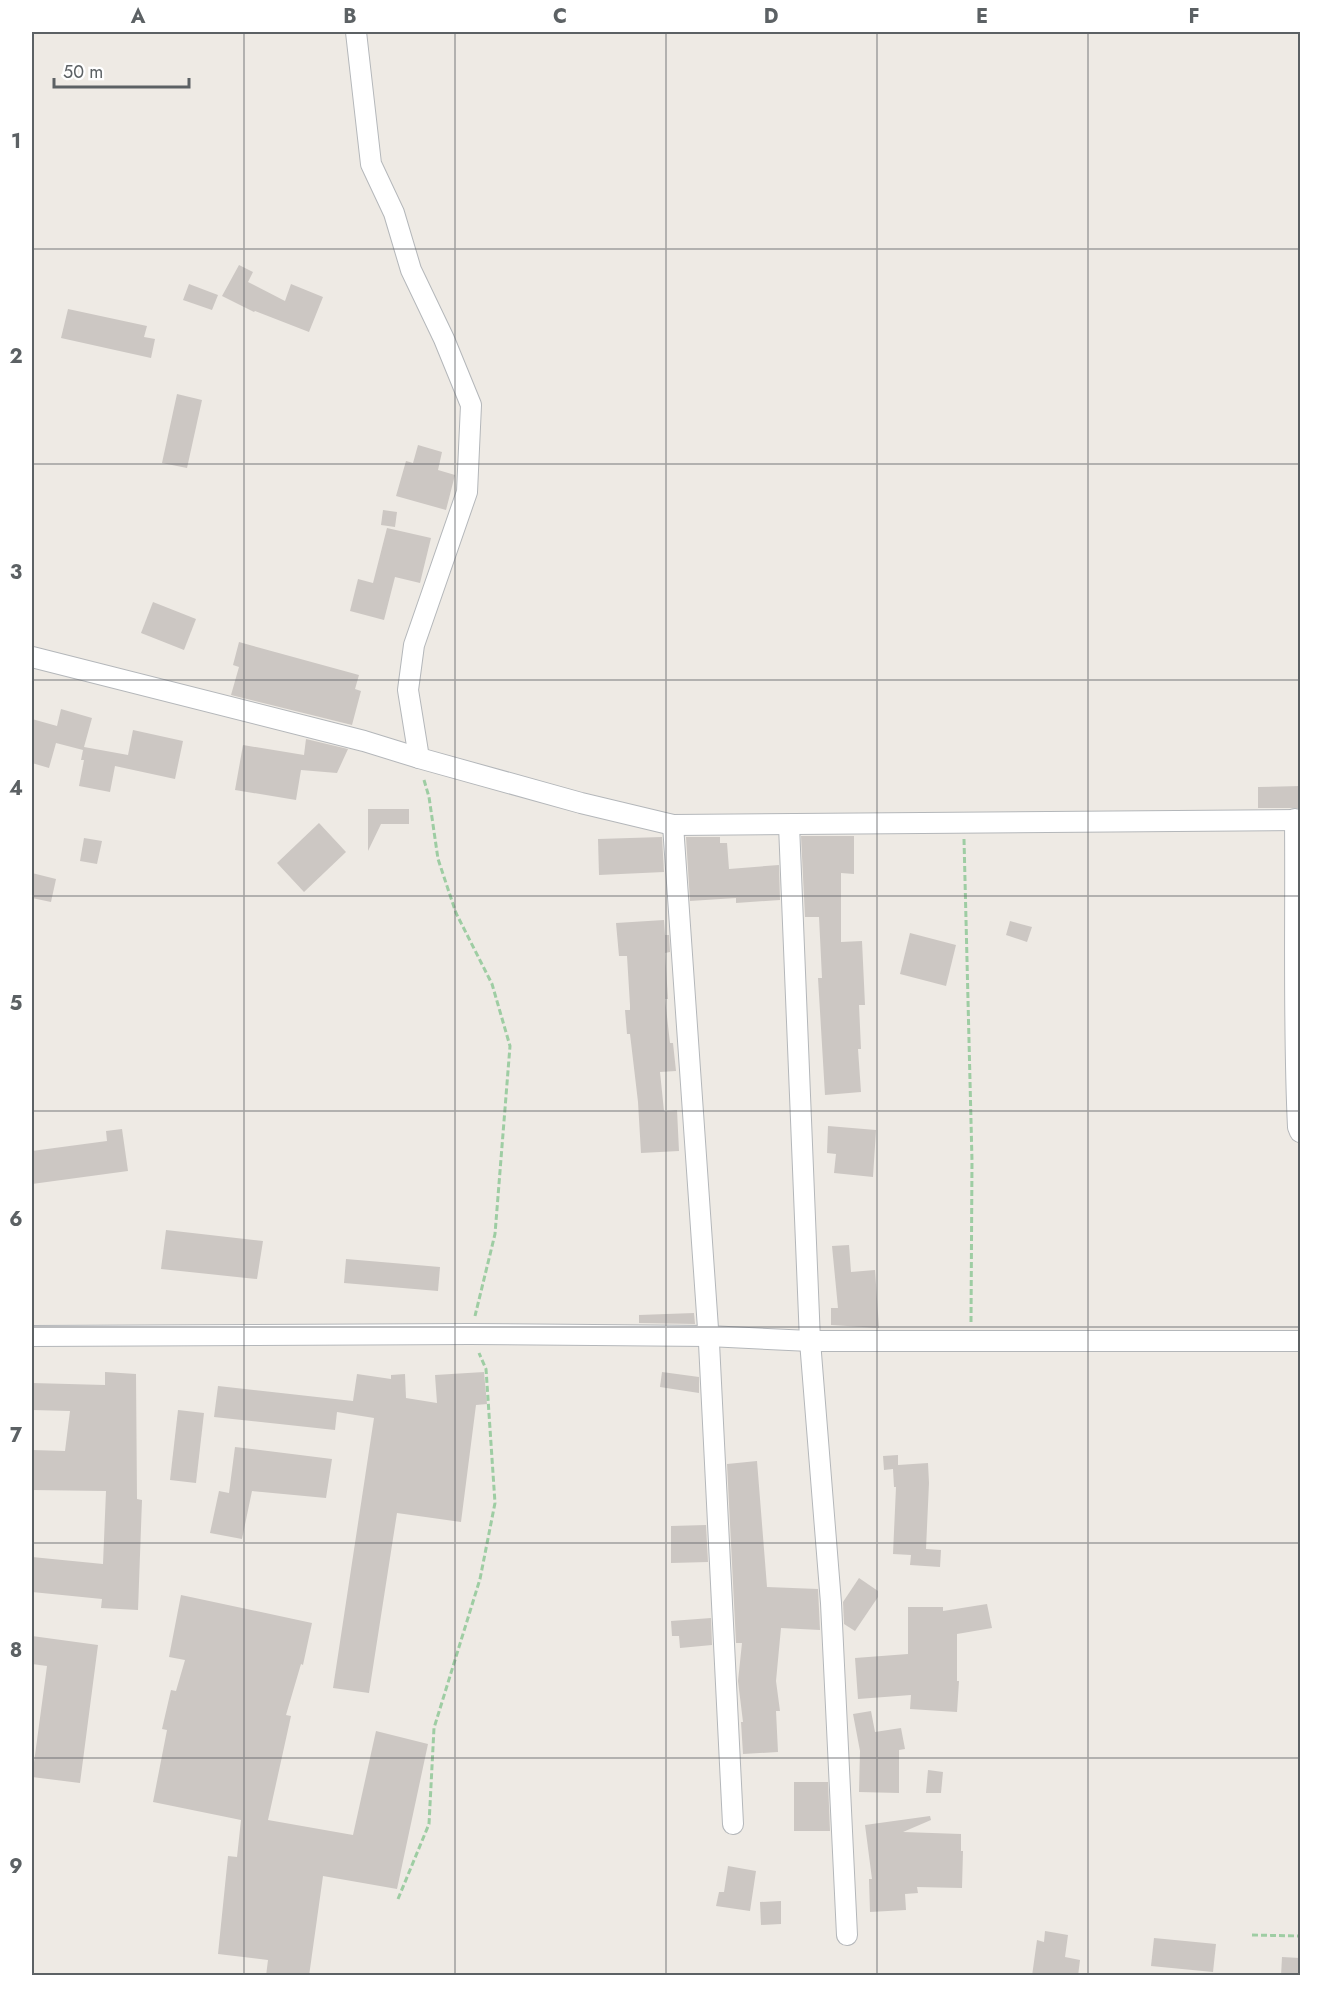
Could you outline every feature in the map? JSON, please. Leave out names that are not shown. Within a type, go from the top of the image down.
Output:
[{"type":"street","points":[[356,32],[371,164],[394,213],[411,270],[444,339],[471,405],[467,492],[414,645],[408,690],[418,758]]},
{"type":"street","points":[[32,657],[353,738],[581,803],[673,825],[1298,820],[1294,996],[1296,1084],[1300,1132]]},
{"type":"street","points":[[673,825],[708,1336],[733,1824]]},
{"type":"street","points":[[789,825],[810,1341],[831,1603],[847,1935]]},
{"type":"street","points":[[32,1336],[470,1334],[708,1336],[810,1341],[1300,1341]]},
{"type":"path","points":[[963,822],[972,1161],[970,1341]]},
{"type":"path","points":[[1252,1935],[1300,1936]]},
{"type":"building","points":[[239,265],[253,272],[248,282],[285,301],[291,284],[323,297],[309,332],[254,312],[222,296]]},
{"type":"building","points":[[189,284],[218,295],[212,310],[183,300]]},
{"type":"building","points":[[68,309],[147,326],[144,337],[155,339],[151,358],[61,338]]},
{"type":"building","points":[[177,394],[202,400],[187,468],[162,463]]},
{"type":"building","points":[[418,445],[442,452],[438,470],[455,475],[446,510],[396,496],[406,461],[413,463]]},
{"type":"building","points":[[383,510],[397,512],[395,527],[381,525]]},
{"type":"building","points":[[387,528],[431,538],[420,583],[395,577],[384,620],[350,611],[358,579],[373,583]]},
{"type":"building","points":[[153,602],[196,619],[184,650],[141,633]]},
{"type":"building","points":[[239,642],[359,675],[355,689],[361,691],[352,725],[231,695],[239,667],[233,665]]},
{"type":"building","points":[[61,709],[92,718],[84,747],[128,755],[133,730],[183,741],[175,779],[115,766],[110,792],[79,786],[84,760],[81,760],[83,750],[56,743],[49,768],[32,763],[32,719],[57,726]]},
{"type":"building","points":[[306,739],[348,749],[337,773],[301,770],[296,800],[235,790],[243,745],[304,755]]},
{"type":"building","points":[[1300,786],[1300,808],[1258,808],[1258,787]]},
{"type":"building","points":[[368,809],[409,809],[409,824],[381,824],[368,851]]},
{"type":"building","points":[[319,823],[346,852],[304,892],[277,863]]},
{"type":"building","points":[[801,836],[854,836],[854,874],[841,873],[841,942],[862,941],[865,1005],[859,1005],[861,1049],[858,1049],[861,1092],[825,1095],[818,978],[822,978],[819,917],[805,917]]},
{"type":"building","points":[[662,837],[664,872],[599,875],[598,839]]},
{"type":"building","points":[[686,837],[720,837],[720,843],[727,843],[729,869],[779,865],[780,900],[736,903],[736,898],[690,901]]},
{"type":"building","points":[[84,838],[102,841],[97,864],[80,861]]},
{"type":"building","points":[[32,873],[56,879],[51,902],[32,898]]},
{"type":"building","points":[[664,920],[665,935],[669,935],[670,952],[665,953],[668,999],[665,999],[676,1071],[660,1072],[664,1111],[677,1110],[679,1151],[641,1153],[638,1102],[625,1010],[630,1010],[627,956],[619,956],[616,923]]},
{"type":"building","points":[[1010,921],[1032,927],[1027,942],[1006,935]]},
{"type":"building","points":[[910,933],[956,945],[946,986],[900,974]]},
{"type":"building","points":[[828,1126],[876,1130],[873,1177],[834,1173],[836,1154],[827,1153]]},
{"type":"building","points":[[122,1129],[128,1171],[32,1184],[32,1151],[107,1141],[106,1131]]},
{"type":"building","points":[[166,1230],[263,1241],[257,1279],[161,1269]]},
{"type":"building","points":[[849,1245],[851,1272],[875,1270],[879,1328],[831,1325],[831,1308],[838,1308],[832,1246]]},
{"type":"building","points":[[346,1259],[440,1267],[438,1291],[344,1283]]},
{"type":"building","points":[[694,1313],[695,1324],[639,1323],[639,1315]]},
{"type":"building","points":[[105,1372],[136,1374],[137,1499],[142,1500],[138,1610],[101,1608],[102,1599],[32,1592],[32,1557],[103,1564],[106,1491],[32,1490],[32,1450],[65,1451],[70,1411],[32,1410],[32,1383],[105,1385]]},
{"type":"building","points":[[484,1372],[487,1404],[476,1405],[461,1522],[397,1513],[369,1693],[333,1688],[374,1418],[337,1412],[335,1430],[214,1417],[218,1386],[353,1401],[357,1374],[391,1379],[391,1375],[405,1374],[406,1398],[437,1403],[435,1375]]},
{"type":"building","points":[[662,1372],[699,1377],[699,1393],[660,1387]]},
{"type":"building","points":[[178,1410],[204,1413],[196,1483],[170,1480]]},
{"type":"building","points":[[235,1447],[332,1459],[326,1498],[252,1491],[242,1539],[210,1533],[219,1491],[229,1493]]},
{"type":"building","points":[[898,1455],[898,1465],[928,1463],[926,1549],[941,1550],[940,1567],[910,1565],[911,1555],[893,1554],[896,1487],[894,1487],[893,1469],[884,1470],[883,1456]]},
{"type":"building","points":[[757,1461],[767,1587],[818,1589],[820,1630],[781,1628],[776,1681],[780,1711],[776,1711],[778,1752],[743,1754],[741,1722],[743,1722],[738,1681],[742,1643],[736,1643],[727,1464]]},
{"type":"building","points":[[706,1525],[708,1562],[671,1563],[671,1526]]},
{"type":"building","points":[[859,1578],[878,1591],[878,1597],[855,1631],[844,1624],[843,1602]]},
{"type":"building","points":[[181,1595],[312,1623],[303,1665],[301,1664],[286,1715],[291,1716],[268,1820],[353,1835],[376,1731],[428,1744],[397,1889],[323,1876],[309,1976],[266,1976],[268,1960],[218,1954],[228,1856],[237,1857],[241,1820],[153,1802],[167,1730],[162,1729],[171,1690],[176,1691],[185,1660],[169,1657]]},
{"type":"building","points":[[987,1604],[992,1628],[957,1634],[957,1681],[959,1681],[957,1712],[910,1709],[911,1695],[858,1699],[855,1658],[908,1654],[908,1607],[943,1607],[943,1611]]},
{"type":"building","points":[[711,1618],[712,1645],[680,1648],[679,1636],[672,1636],[671,1621]]},
{"type":"building","points":[[32,1636],[98,1645],[80,1783],[32,1777],[47,1666],[32,1664]]},
{"type":"building","points":[[871,1711],[875,1732],[901,1728],[905,1749],[899,1750],[899,1793],[859,1792],[860,1751],[853,1714]]},
{"type":"building","points":[[928,1770],[943,1772],[941,1793],[926,1793]]},
{"type":"building","points":[[794,1782],[828,1782],[830,1831],[794,1831]]},
{"type":"building","points":[[930,1816],[931,1820],[903,1832],[961,1834],[962,1888],[917,1887],[918,1893],[905,1894],[906,1910],[870,1912],[869,1879],[872,1879],[865,1825]]},
{"type":"building","points":[[728,1866],[756,1871],[750,1911],[716,1906],[719,1892],[724,1892]]},
{"type":"building","points":[[781,1901],[781,1924],[761,1925],[760,1902]]},
{"type":"building","points":[[1045,1931],[1068,1935],[1065,1957],[1080,1960],[1078,1976],[1032,1976],[1037,1940],[1044,1942]]},
{"type":"building","points":[[1154,1938],[1216,1944],[1213,1972],[1151,1966]]},
{"type":"building","points":[[1282,1957],[1300,1958],[1300,1976],[1281,1976]]}]
